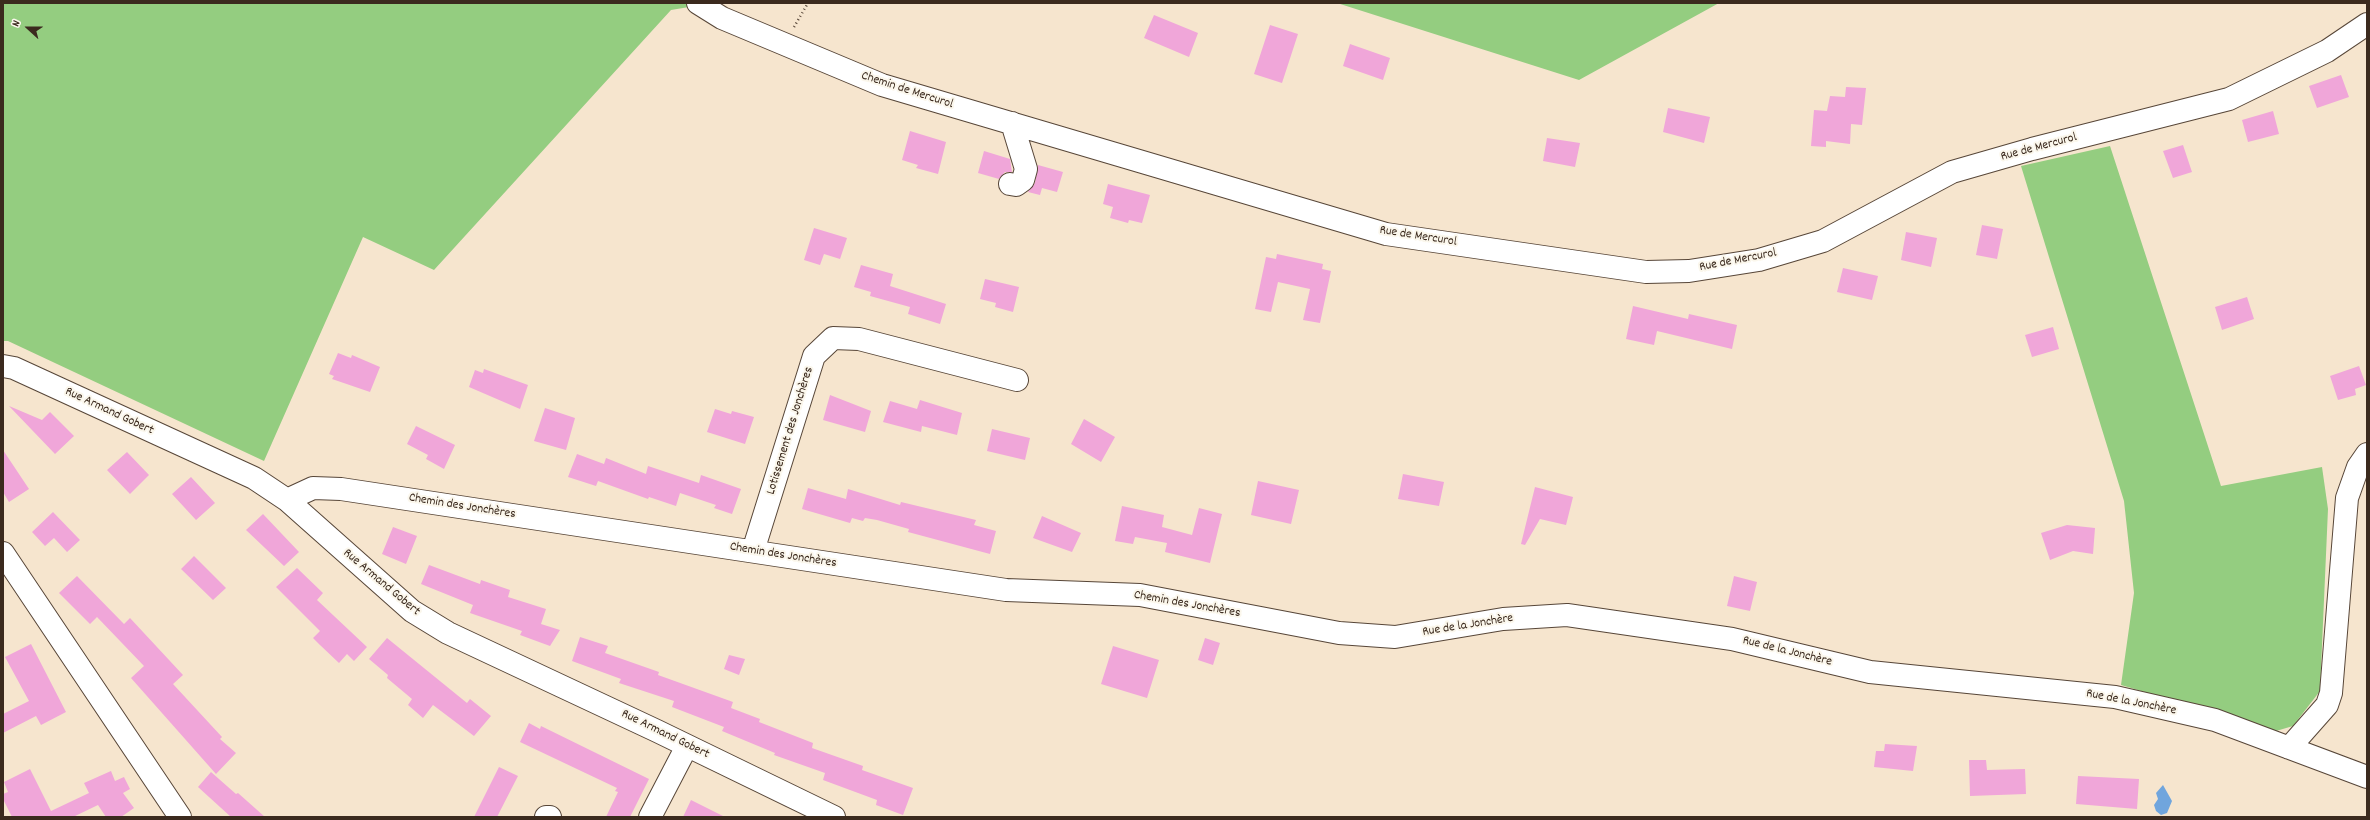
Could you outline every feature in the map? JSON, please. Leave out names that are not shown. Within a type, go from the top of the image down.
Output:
[{"type":"street","name":"Chemin de Mercurol","points":[[698,3],[722,18],[882,85],[1124,156]]},
{"type":"street","name":"Rue de Mercurol","points":[[1124,156],[1386,234],[1646,272],[1689,271],[1759,260],[1823,240],[1952,172],[2032,149],[2229,99],[2327,51],[2367,24]]},
{"type":"street","points":[[1010,184],[1016,185],[1023,180],[1026,169],[1012,123]]},
{"type":"street","name":"Lotissement des Jonchères","points":[[753,551],[814,356],[833,338],[859,339],[1017,380]]},
{"type":"street","name":"Rue Armand Gobert","points":[[3,366],[14,368],[254,478],[287,500],[412,611],[448,633],[834,817]]},
{"type":"street","points":[[2289,748],[2327,705],[2331,693],[2347,498],[2358,467],[2367,454]]},
{"type":"street","name":"Chemin des Jonchères","points":[[287,500],[313,488],[341,489],[1006,590],[1140,595],[1280,622]]},
{"type":"street","points":[[3,553],[180,817]]},
{"type":"street","name":"Rue de la Jonchère","points":[[1280,622],[1339,633],[1395,637],[1502,619],[1567,615],[1732,639],[1870,672],[2115,697],[2215,720],[2367,777]]},
{"type":"street","points":[[650,817],[687,746]]},
{"type":"path","points":[[786,45],[808,3]]},
{"type":"green space","points":[[3,3],[713,3],[671,10],[434,270],[363,237],[264,461],[8,341],[3,341]]},
{"type":"green space","points":[[1337,3],[1719,3],[1579,80]]},
{"type":"green space","points":[[2110,146],[2221,486],[2322,467],[2328,509],[2320,691],[2293,726],[2276,731],[2121,685],[2134,593],[2124,501],[2021,166]]},
{"type":"water","points":[[2163,785],[2172,801],[2167,813],[2161,815],[2156,811],[2154,805],[2158,799],[2156,793]]},
{"type":"building","points":[[1154,15],[1198,33],[1189,57],[1144,38]]},
{"type":"building","points":[[1270,25],[1298,34],[1282,83],[1254,74]]},
{"type":"building","points":[[1350,44],[1390,58],[1383,80],[1343,66]]},
{"type":"building","points":[[2341,75],[2349,97],[2317,108],[2309,86]]},
{"type":"building","points":[[1846,87],[1866,88],[1862,125],[1851,124],[1850,144],[1826,141],[1826,147],[1811,146],[1814,110],[1827,111],[1830,96],[1845,97]]},
{"type":"building","points":[[1668,108],[1710,117],[1704,143],[1663,132]]},
{"type":"building","points":[[2273,111],[2279,134],[2248,142],[2242,120]]},
{"type":"building","points":[[910,131],[946,142],[938,174],[916,168],[918,165],[902,160]]},
{"type":"building","points":[[1547,138],[1580,143],[1575,167],[1543,161]]},
{"type":"building","points":[[2183,145],[2192,172],[2173,178],[2163,151]]},
{"type":"building","points":[[984,151],[1010,159],[1012,172],[1005,172],[999,179],[978,173]]},
{"type":"building","points":[[1038,165],[1063,172],[1057,192],[1042,188],[1040,195],[1028,192],[1035,183]]},
{"type":"building","points":[[1108,184],[1150,195],[1142,223],[1129,220],[1128,223],[1110,218],[1113,207],[1103,204]]},
{"type":"building","points":[[1982,225],[2003,229],[1997,259],[1976,255]]},
{"type":"building","points":[[814,228],[847,238],[840,259],[824,254],[820,265],[804,260]]},
{"type":"building","points":[[1906,232],[1937,238],[1931,267],[1901,260]]},
{"type":"building","points":[[1277,254],[1323,264],[1322,269],[1331,271],[1320,323],[1303,320],[1310,289],[1278,282],[1271,312],[1255,309],[1266,257],[1276,259]]},
{"type":"building","points":[[861,265],[893,274],[890,286],[946,304],[940,324],[908,314],[910,307],[870,296],[871,292],[854,287]]},
{"type":"building","points":[[1843,268],[1878,276],[1872,300],[1837,292]]},
{"type":"building","points":[[985,279],[1019,287],[1013,312],[995,307],[996,303],[980,299]]},
{"type":"building","points":[[2247,297],[2254,319],[2222,330],[2215,307]]},
{"type":"building","points":[[1633,306],[1688,319],[1689,314],[1737,325],[1732,349],[1657,331],[1654,345],[1626,339]]},
{"type":"building","points":[[2053,327],[2059,349],[2032,357],[2025,335]]},
{"type":"building","points":[[338,353],[351,358],[352,355],[380,367],[370,392],[332,379],[334,376],[329,374]]},
{"type":"building","points":[[2359,366],[2366,385],[2355,389],[2356,395],[2338,400],[2330,376]]},
{"type":"building","points":[[484,369],[528,385],[520,409],[469,387],[475,370],[483,373]]},
{"type":"building","points":[[830,395],[871,411],[865,432],[823,420]]},
{"type":"building","points":[[920,400],[962,413],[957,435],[922,426],[921,432],[883,422],[890,401],[917,409]]},
{"type":"building","points":[[9,406],[42,420],[50,412],[74,436],[55,454]]},
{"type":"building","points":[[545,408],[575,418],[566,450],[534,441]]},
{"type":"building","points":[[715,409],[731,414],[732,411],[754,417],[745,444],[707,432]]},
{"type":"building","points":[[1084,419],[1115,437],[1101,462],[1071,444]]},
{"type":"building","points":[[416,426],[455,445],[444,469],[426,459],[428,455],[407,444]]},
{"type":"building","points":[[992,429],[1030,438],[1025,460],[987,451]]},
{"type":"building","points":[[3,450],[29,489],[9,502],[3,492]]},
{"type":"building","points":[[127,452],[149,475],[130,494],[107,470]]},
{"type":"building","points":[[577,454],[604,464],[606,458],[646,474],[648,466],[699,483],[701,475],[741,489],[732,514],[714,508],[716,505],[680,493],[676,506],[649,497],[648,499],[598,481],[596,486],[568,477]]},
{"type":"building","points":[[1403,474],[1444,482],[1439,506],[1398,499]]},
{"type":"building","points":[[191,477],[215,503],[196,520],[172,494]]},
{"type":"building","points":[[1258,481],[1299,490],[1291,524],[1251,515]]},
{"type":"building","points":[[1535,487],[1573,497],[1566,525],[1540,519],[1525,545],[1521,544]]},
{"type":"building","points":[[808,488],[846,499],[848,489],[900,505],[901,502],[976,520],[974,525],[996,531],[990,554],[908,532],[909,529],[877,520],[865,518],[863,521],[852,518],[850,523],[802,509]]},
{"type":"building","points":[[1122,506],[1164,515],[1162,527],[1192,535],[1199,508],[1222,514],[1210,563],[1165,552],[1167,543],[1135,537],[1133,544],[1115,541]]},
{"type":"building","points":[[53,512],[80,540],[67,552],[54,538],[45,546],[32,532]]},
{"type":"building","points":[[263,514],[299,552],[284,566],[246,530]]},
{"type":"building","points":[[1042,516],[1081,533],[1072,552],[1033,538]]},
{"type":"building","points":[[2067,525],[2095,528],[2093,554],[2073,551],[2050,560],[2041,533]]},
{"type":"building","points":[[393,527],[417,536],[406,564],[382,554]]},
{"type":"building","points":[[194,556],[226,588],[213,600],[181,569]]},
{"type":"building","points":[[429,565],[480,584],[481,580],[510,590],[508,597],[546,609],[541,624],[560,630],[550,646],[520,635],[522,631],[470,613],[473,605],[421,584]]},
{"type":"building","points":[[297,568],[323,593],[317,600],[367,647],[354,661],[347,654],[339,663],[320,645],[313,638],[320,631],[276,587]]},
{"type":"building","points":[[77,576],[124,624],[130,618],[183,675],[173,684],[222,737],[220,739],[236,753],[216,774],[131,678],[144,666],[97,617],[90,624],[59,593]]},
{"type":"building","points":[[1734,576],[1757,582],[1750,611],[1727,606]]},
{"type":"building","points":[[580,637],[608,646],[605,653],[659,672],[658,675],[733,702],[731,708],[760,719],[759,722],[813,743],[812,748],[863,766],[862,770],[913,788],[903,815],[876,805],[877,800],[823,780],[825,773],[774,755],[775,753],[722,731],[724,727],[672,707],[674,701],[619,683],[621,679],[572,661]]},
{"type":"building","points":[[387,638],[467,703],[470,699],[491,716],[474,736],[433,705],[423,718],[408,705],[412,699],[387,678],[388,675],[369,659]]},
{"type":"building","points":[[1205,638],[1220,643],[1213,665],[1198,660]]},
{"type":"building","points":[[31,644],[66,712],[41,725],[36,716],[3,733],[3,714],[29,701],[5,657]]},
{"type":"building","points":[[1113,646],[1159,660],[1147,698],[1101,684]]},
{"type":"building","points":[[729,655],[745,659],[739,675],[724,669]]},
{"type":"building","points":[[529,723],[540,729],[541,726],[649,779],[630,817],[606,817],[618,792],[615,791],[617,788],[520,742]]},
{"type":"building","points":[[1885,744],[1917,746],[1913,771],[1874,767],[1876,751],[1884,751]]},
{"type":"building","points":[[1969,760],[1986,760],[1987,770],[2025,769],[2026,794],[1970,796]]},
{"type":"building","points":[[499,767],[518,776],[497,817],[474,817]]},
{"type":"building","points":[[30,769],[51,811],[89,793],[84,783],[111,771],[115,781],[124,777],[130,789],[123,793],[134,808],[121,817],[106,817],[98,805],[73,817],[12,817],[3,799],[3,794],[8,792],[4,782]]},
{"type":"building","points":[[211,772],[265,817],[231,817],[198,787]]},
{"type":"building","points":[[2078,776],[2139,779],[2137,809],[2076,804]]},
{"type":"building","points":[[691,800],[725,817],[683,817]]}]
